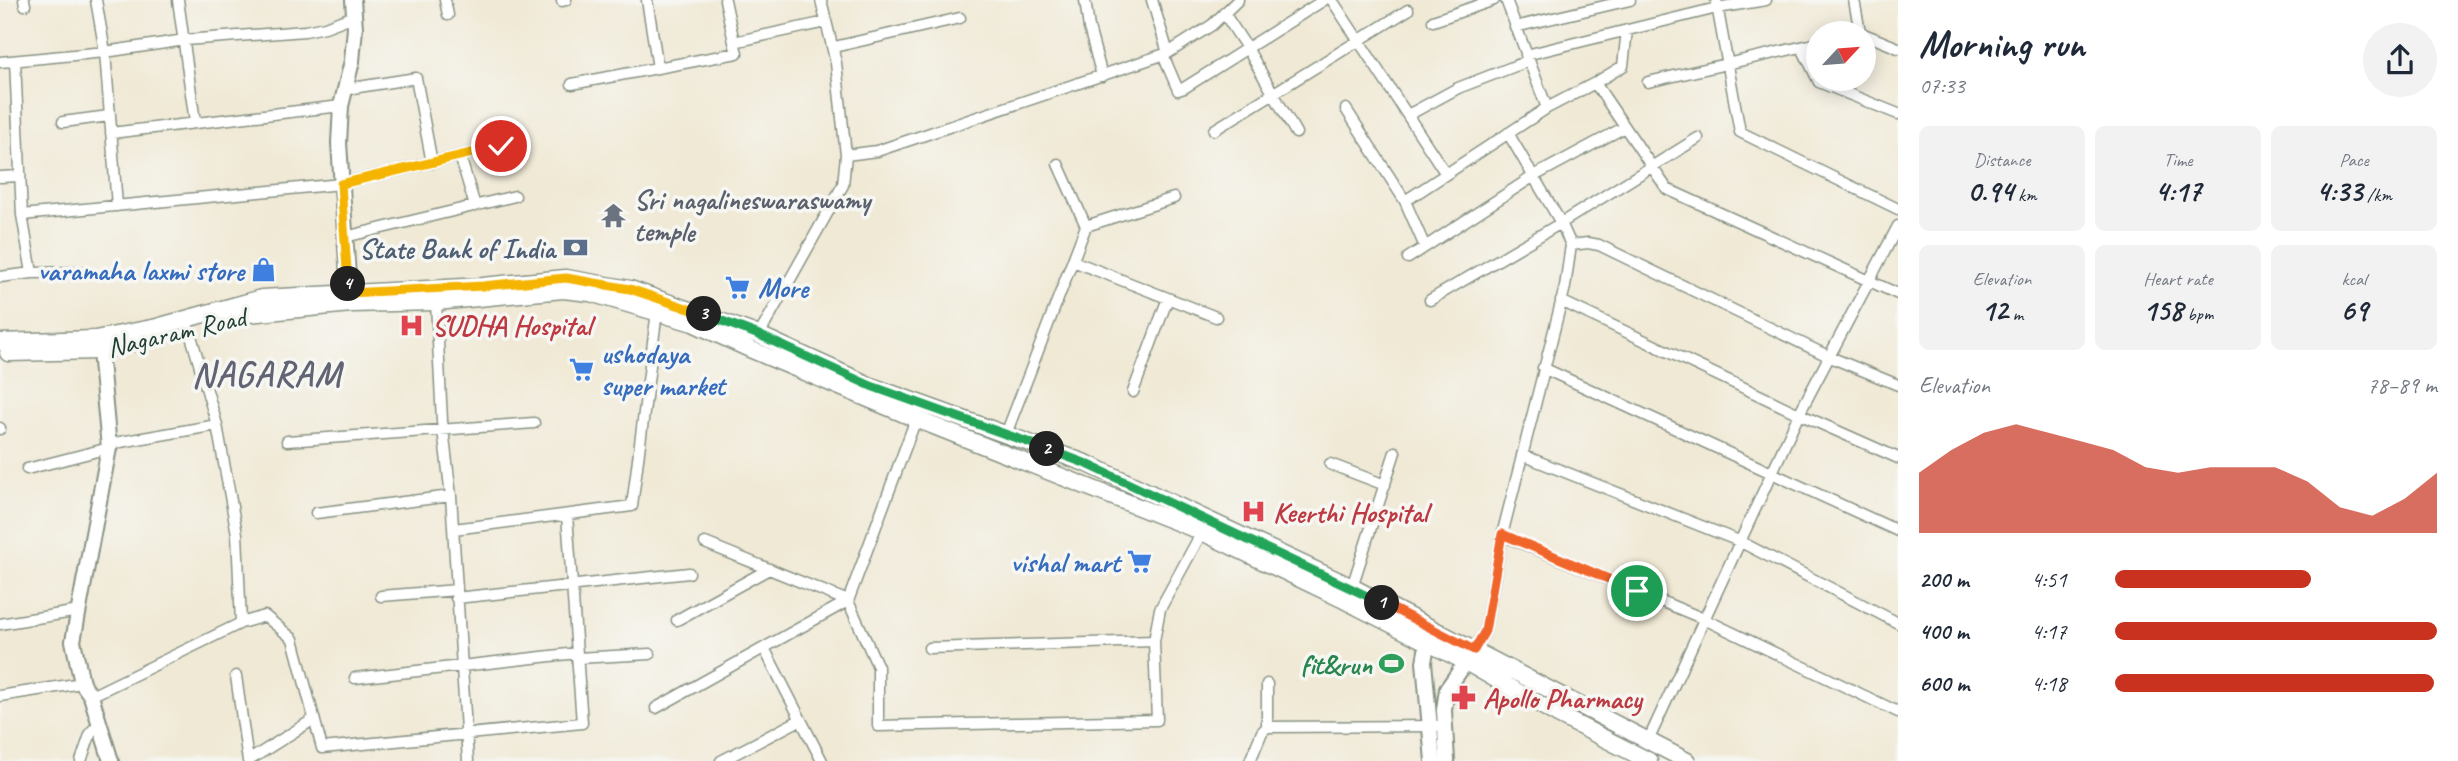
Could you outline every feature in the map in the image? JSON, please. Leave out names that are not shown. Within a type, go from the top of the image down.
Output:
[{"type":"main road","points":[[350,298],[566,278],[630,289],[759,335],[916,419],[1202,533],[1428,636],[1687,761]]},
{"type":"main road","points":[[350,298],[436,302],[563,290],[590,293],[693,323],[845,382],[871,386],[1087,464],[1352,587],[1428,636]]},
{"type":"main road","name":"Nagaram Road","points":[[0,342],[95,339],[157,327],[262,298],[350,298]]},
{"type":"main road","name":"Nagaram Road","points":[[0,353],[100,351],[189,329],[227,316],[350,298]]},
{"type":"main road","points":[[1470,656],[1558,715],[1641,759]]},
{"type":"street","points":[[96,0],[105,52],[117,206]]},
{"type":"street","points":[[178,0],[195,121]]},
{"type":"street","points":[[350,298],[339,143],[341,106],[352,61],[353,0]]},
{"type":"street","points":[[445,0],[448,15]]},
{"type":"street","points":[[647,0],[658,68]]},
{"type":"street","points":[[572,84],[737,53],[725,0]]},
{"type":"street","points":[[759,335],[842,185],[846,155],[834,47],[821,0]]},
{"type":"street","points":[[1085,0],[1089,28],[1102,76]]},
{"type":"street","points":[[1152,0],[1178,90],[1324,0]]},
{"type":"street","points":[[846,155],[877,151],[1166,54],[1212,26],[1238,0]]},
{"type":"street","points":[[1332,0],[1446,174]]},
{"type":"street","points":[[1433,21],[1494,0]]},
{"type":"street","points":[[1506,0],[1547,108]]},
{"type":"street","points":[[1516,27],[1630,0]]},
{"type":"street","points":[[1408,115],[1458,88],[1527,58],[1717,4],[1766,0]]},
{"type":"street","points":[[1854,0],[1858,21]]},
{"type":"street","points":[[1717,4],[1740,132],[1898,209]]},
{"type":"street","points":[[1214,130],[1408,10]]},
{"type":"street","points":[[1224,13],[1296,133]]},
{"type":"street","points":[[0,62],[105,52],[185,40],[305,31],[354,16]]},
{"type":"street","points":[[834,47],[960,18]]},
{"type":"street","points":[[734,42],[826,22]]},
{"type":"street","points":[[1405,201],[1547,108],[1623,66],[1627,30]]},
{"type":"street","points":[[1876,39],[1898,48]]},
{"type":"street","points":[[1648,82],[1806,46]]},
{"type":"street","points":[[1802,47],[1819,82],[1898,114]]},
{"type":"street","points":[[15,61],[22,215],[32,273]]},
{"type":"street","points":[[346,89],[416,78],[432,163]]},
{"type":"street","points":[[1595,83],[1667,189],[1898,294]]},
{"type":"street","points":[[111,133],[195,121],[341,106]]},
{"type":"street","points":[[1346,109],[1405,201],[1425,247]]},
{"type":"street","points":[[63,122],[109,116]]},
{"type":"street","points":[[1408,258],[1534,176],[1625,127]]},
{"type":"street","points":[[1447,761],[1447,689],[1485,631],[1502,534],[1561,301],[1571,245],[1508,133]]},
{"type":"street","points":[[1430,300],[1698,138]]},
{"type":"street","points":[[22,215],[341,184],[501,146]]},
{"type":"street","points":[[460,156],[475,206]]},
{"type":"street","points":[[1006,434],[1086,226],[1058,164]]},
{"type":"street","points":[[0,177],[20,176]]},
{"type":"street","points":[[345,237],[516,196]]},
{"type":"street","points":[[1086,226],[1174,198]]},
{"type":"street","points":[[1648,741],[1799,414],[1898,226]]},
{"type":"street","points":[[1571,245],[1599,245],[1830,357],[1898,385]]},
{"type":"street","points":[[1073,261],[1216,317]]},
{"type":"street","points":[[0,277],[82,272]]},
{"type":"street","points":[[1133,392],[1168,298]]},
{"type":"street","points":[[1561,301],[1898,458]]},
{"type":"street","points":[[436,302],[443,429],[452,496],[468,761]]},
{"type":"street","points":[[454,529],[632,506],[657,312]]},
{"type":"street","points":[[189,329],[217,425],[237,534],[241,623]]},
{"type":"street","points":[[100,351],[109,446],[73,641],[82,683],[91,696],[111,761]]},
{"type":"street","points":[[1543,368],[1898,531]]},
{"type":"street","points":[[656,708],[848,601],[916,419]]},
{"type":"street","points":[[287,440],[534,423]]},
{"type":"street","points":[[27,469],[109,446],[217,425]]},
{"type":"street","points":[[1352,587],[1395,452]]},
{"type":"street","points":[[1522,455],[1739,541],[1898,623]]},
{"type":"street","points":[[1330,464],[1385,485]]},
{"type":"street","points":[[316,513],[452,496]]},
{"type":"street","points":[[91,696],[241,623],[265,616],[293,639],[321,748],[582,723],[567,514]]},
{"type":"street","points":[[705,543],[848,601],[878,667],[878,726],[1157,720],[1154,641],[1160,609],[1202,533]]},
{"type":"street","points":[[1502,534],[1704,619],[1898,712]]},
{"type":"street","points":[[677,620],[769,569]]},
{"type":"street","points":[[382,596],[572,586],[689,573]]},
{"type":"street","points":[[0,624],[79,611]]},
{"type":"street","points":[[1428,636],[1424,662],[1433,761]]},
{"type":"street","points":[[929,648],[1154,641]]},
{"type":"street","points":[[764,648],[822,761]]},
{"type":"street","points":[[355,678],[577,656],[650,654]]},
{"type":"street","points":[[236,676],[248,761],[314,719]]},
{"type":"street","points":[[0,696],[82,683]]},
{"type":"street","points":[[1267,684],[1267,727]]},
{"type":"street","points":[[722,761],[800,720]]},
{"type":"street","points":[[81,761],[91,732],[100,723]]},
{"type":"street","points":[[1250,761],[1262,732],[1267,727],[1445,726]]},
{"type":"place","name":"Sri nagalineswaraswamy temple","points":[[614,215]]},
{"type":"place","name":"State Bank of India","points":[[575,248]]},
{"type":"place","name":"varamaha laxmi store","points":[[264,270]]},
{"type":"place","name":"More","points":[[738,287]]},
{"type":"place","name":"SUDHA Hospital","points":[[412,325]]},
{"type":"place","name":"ushodaya super market","points":[[581,369]]},
{"type":"place","name":"Keerthi Hospital","points":[[1253,512]]},
{"type":"place","name":"vishal mart","points":[[1140,562]]},
{"type":"place","name":"fit&run","points":[[1392,664]]},
{"type":"place","name":"Apollo Pharmacy","points":[[1463,698]]},
{"type":"district","name":"NAGARAM","points":[[267,374]]},
{"type":"route","points":[[501,146],[341,184],[349,293],[483,286],[566,278],[630,289],[759,335],[871,386],[1087,464],[1352,587],[1474,650],[1485,631],[1502,534],[1637,591]]}]
